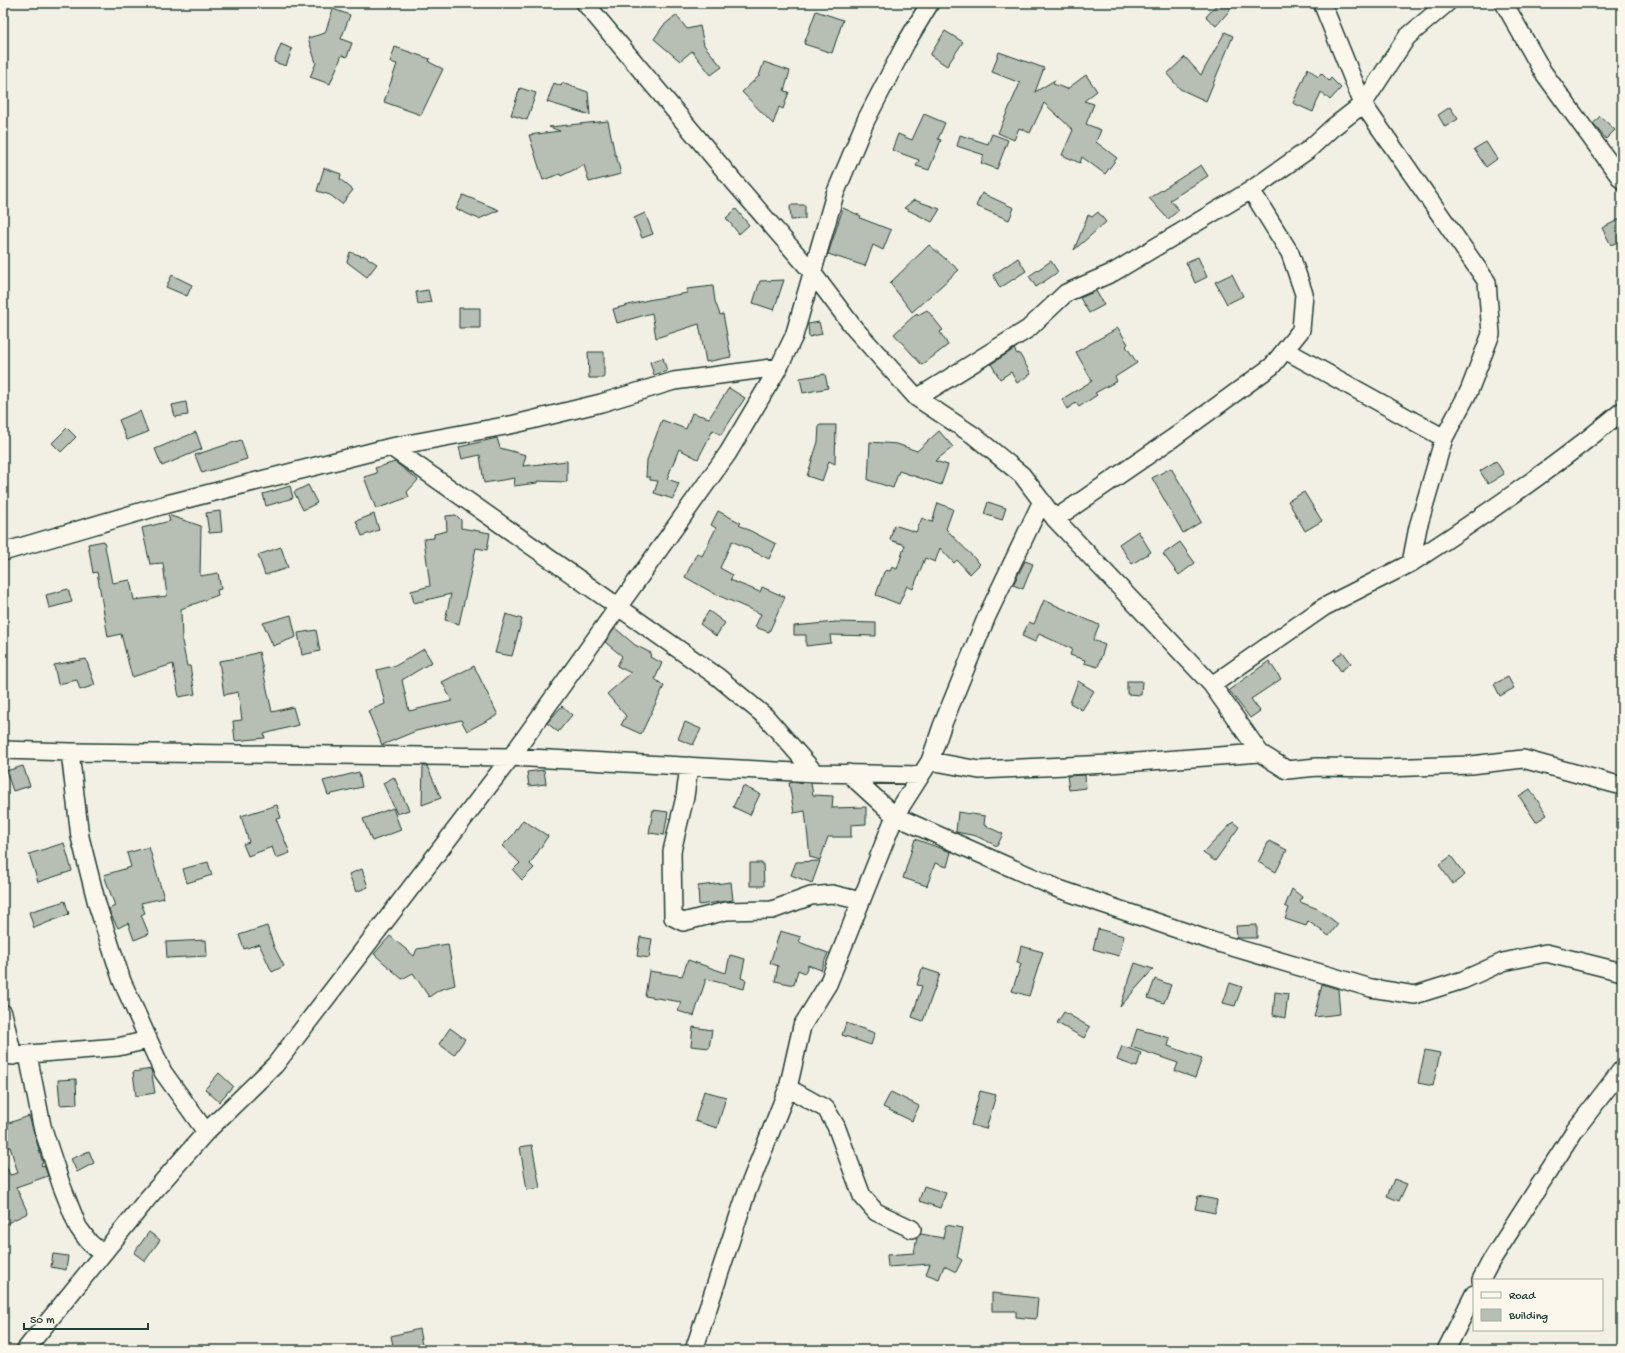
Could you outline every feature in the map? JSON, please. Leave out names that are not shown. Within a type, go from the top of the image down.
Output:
[{"type":"street","points":[[585,3],[734,183],[811,271],[854,328],[917,398],[974,435],[1022,475],[1055,519],[1212,685],[1260,753],[1287,770],[1317,767],[1384,768],[1463,766],[1523,759],[1622,786]]},
{"type":"street","points":[[25,1350],[102,1254],[206,1132],[275,1065],[511,757],[728,453],[779,367],[794,336],[811,271],[835,194],[866,120],[906,43],[930,3]]},
{"type":"street","points":[[1322,3],[1363,104],[1487,282],[1491,334],[1468,391],[1444,438],[1418,527],[1411,563]]},
{"type":"street","points":[[917,398],[1028,329],[1066,293],[1114,272],[1251,190],[1308,150],[1332,128],[1363,104],[1407,37],[1447,3]]},
{"type":"street","points":[[1504,3],[1543,72],[1622,180]]},
{"type":"street","points":[[1055,519],[1173,438],[1272,366],[1301,330],[1304,294],[1290,252],[1251,190]]},
{"type":"street","points":[[1285,350],[1444,438]]},
{"type":"street","points":[[3,552],[167,504],[391,447],[515,424],[601,403],[674,381],[779,367]]},
{"type":"street","points":[[1212,685],[1324,607],[1411,563],[1479,518],[1588,439],[1622,411]]},
{"type":"street","points":[[391,447],[718,677],[766,717],[815,773]]},
{"type":"street","points":[[694,1350],[746,1194],[788,1088],[802,1026],[828,984],[895,816],[930,760],[942,726],[987,616],[1042,501]]},
{"type":"street","points":[[3,750],[511,757],[815,773],[920,775]]},
{"type":"street","points":[[70,752],[80,837],[97,904],[122,981],[163,1072],[206,1132]]},
{"type":"street","points":[[930,760],[978,770],[1109,764],[1260,753]]},
{"type":"street","points":[[689,766],[685,797],[672,851],[672,917],[683,922],[726,910],[772,910],[811,896],[832,894],[861,901]]},
{"type":"street","points":[[848,773],[895,816],[1059,889],[1212,942],[1371,988],[1416,995],[1463,980],[1503,962],[1546,953],[1622,972]]},
{"type":"street","points":[[3,1013],[15,1056],[42,1126],[60,1184],[78,1227],[89,1242],[102,1254]]},
{"type":"street","points":[[15,1056],[118,1047],[148,1040]]},
{"type":"street","points":[[1482,1279],[1491,1261],[1575,1130],[1622,1069]]},
{"type":"street","points":[[788,1088],[826,1110],[836,1126],[862,1196],[876,1212],[912,1229]]},
{"type":"street","points":[[1446,1350],[1473,1296]]},
{"type":"building","points":[[1218,3],[1236,3],[1216,26],[1206,17]]},
{"type":"building","points":[[333,9],[350,15],[341,39],[352,43],[347,57],[342,55],[330,84],[310,77],[316,63],[308,38],[325,33]]},
{"type":"building","points":[[816,11],[843,20],[832,53],[804,44]]},
{"type":"building","points":[[676,15],[687,29],[700,26],[704,45],[722,67],[711,75],[692,51],[680,61],[654,39],[663,26]]},
{"type":"building","points":[[945,31],[963,42],[947,66],[930,55]]},
{"type":"building","points":[[1225,32],[1233,36],[1206,101],[1180,89],[1167,74],[1185,57],[1201,75]]},
{"type":"building","points":[[281,44],[292,49],[286,66],[274,62]]},
{"type":"building","points":[[395,47],[430,59],[429,62],[443,69],[421,115],[384,102],[397,64],[390,62]]},
{"type":"building","points":[[999,52],[1044,68],[1035,92],[1055,80],[1053,84],[1067,89],[1086,75],[1097,91],[1084,101],[1094,104],[1086,124],[1101,130],[1096,142],[1117,158],[1105,174],[1082,157],[1080,163],[1062,155],[1073,130],[1044,103],[1030,133],[1019,128],[1014,140],[998,133],[1020,83],[992,72]]},
{"type":"building","points":[[764,62],[790,71],[784,91],[789,92],[783,109],[779,107],[773,124],[742,92],[759,76]]},
{"type":"building","points":[[1308,68],[1318,77],[1321,73],[1329,81],[1331,78],[1341,88],[1330,100],[1321,92],[1313,112],[1293,103]]},
{"type":"building","points":[[554,83],[561,86],[562,83],[588,92],[590,115],[547,102]]},
{"type":"building","points":[[520,88],[536,93],[527,120],[511,115]]},
{"type":"building","points":[[1450,107],[1458,119],[1445,127],[1438,115]]},
{"type":"building","points":[[924,114],[945,123],[938,139],[941,140],[929,170],[916,166],[919,160],[892,150],[898,134],[912,140]]},
{"type":"building","points":[[1600,116],[1615,130],[1606,139],[1593,124]]},
{"type":"building","points":[[608,121],[615,155],[621,174],[589,182],[584,165],[561,176],[560,174],[543,180],[529,135],[560,131],[549,127]]},
{"type":"building","points":[[992,134],[1008,140],[997,169],[981,163],[984,155],[957,146],[960,135],[988,144]]},
{"type":"building","points":[[1486,142],[1497,159],[1486,167],[1474,149]]},
{"type":"building","points":[[1201,165],[1208,176],[1170,200],[1179,210],[1168,219],[1149,198]]},
{"type":"building","points":[[324,168],[341,174],[340,179],[353,190],[342,204],[330,195],[317,191]]},
{"type":"building","points":[[982,193],[1014,208],[1009,220],[976,206]]},
{"type":"building","points":[[463,195],[499,210],[479,219],[456,209]]},
{"type":"building","points":[[914,200],[940,209],[932,222],[904,208]]},
{"type":"building","points":[[790,205],[805,205],[805,219],[791,220]]},
{"type":"building","points":[[843,208],[861,216],[860,218],[891,230],[883,250],[873,245],[865,266],[828,254]]},
{"type":"building","points":[[736,209],[749,225],[739,234],[726,218]]},
{"type":"building","points":[[1098,212],[1106,222],[1074,250],[1088,215],[1092,217]]},
{"type":"building","points":[[645,213],[653,234],[642,238],[634,218]]},
{"type":"building","points":[[1622,218],[1622,240],[1611,245],[1602,228]]},
{"type":"building","points":[[929,245],[959,270],[912,312],[890,283]]},
{"type":"building","points":[[350,252],[363,255],[377,264],[367,277],[347,262]]},
{"type":"building","points":[[1198,257],[1207,277],[1195,283],[1186,262]]},
{"type":"building","points":[[1018,258],[1026,271],[1000,288],[993,275]]},
{"type":"building","points":[[1051,261],[1058,272],[1036,287],[1029,276]]},
{"type":"building","points":[[1232,274],[1243,296],[1227,304],[1215,282]]},
{"type":"building","points":[[172,275],[192,285],[187,296],[166,287]]},
{"type":"building","points":[[784,280],[774,310],[753,303],[760,281]]},
{"type":"building","points":[[713,286],[715,301],[720,315],[723,314],[731,357],[706,362],[699,324],[656,338],[652,313],[617,323],[613,309],[648,300],[687,293],[687,289]]},
{"type":"building","points":[[428,290],[431,302],[418,304],[416,292]]},
{"type":"building","points":[[1096,291],[1104,305],[1089,313],[1080,298]]},
{"type":"building","points":[[459,308],[480,308],[480,328],[459,328]]},
{"type":"building","points":[[927,310],[943,330],[940,332],[948,345],[922,365],[894,334],[917,313],[918,315]]},
{"type":"building","points":[[819,322],[822,334],[809,337],[808,324]]},
{"type":"building","points":[[1118,328],[1128,344],[1126,346],[1137,363],[1115,377],[1117,381],[1095,393],[1097,395],[1079,407],[1076,403],[1067,409],[1062,399],[1092,381],[1076,352]]},
{"type":"building","points":[[1014,349],[1017,354],[1019,353],[1031,374],[1017,383],[1011,372],[1000,379],[991,364]]},
{"type":"building","points":[[588,352],[604,352],[604,378],[589,378]]},
{"type":"building","points":[[663,358],[667,371],[654,375],[650,362]]},
{"type":"building","points":[[825,374],[828,388],[803,393],[800,378]]},
{"type":"building","points":[[729,388],[745,398],[721,435],[713,430],[698,459],[679,449],[667,479],[679,483],[673,499],[654,493],[658,481],[650,480],[650,477],[646,477],[647,460],[662,420],[686,429],[692,413],[709,418]]},
{"type":"building","points":[[186,402],[188,415],[175,417],[172,405]]},
{"type":"building","points":[[140,411],[148,432],[127,440],[119,420]]},
{"type":"building","points":[[819,425],[836,425],[835,464],[829,461],[822,481],[807,476],[818,442]]},
{"type":"building","points":[[67,428],[76,437],[61,452],[52,443]]},
{"type":"building","points":[[939,431],[953,447],[935,461],[948,465],[941,485],[899,471],[893,488],[868,480],[870,442],[897,444],[917,451]]},
{"type":"building","points":[[196,432],[202,449],[162,466],[155,449]]},
{"type":"building","points":[[497,438],[500,448],[526,455],[523,466],[567,461],[567,482],[537,481],[537,483],[514,486],[515,478],[484,483],[480,455],[462,459],[459,447]]},
{"type":"building","points":[[241,440],[247,459],[202,473],[195,455]]},
{"type":"building","points":[[1496,461],[1504,474],[1488,484],[1480,471]]},
{"type":"building","points":[[395,462],[418,480],[407,492],[409,497],[376,509],[364,477],[377,473],[375,468]]},
{"type":"building","points":[[1171,468],[1192,503],[1191,504],[1201,522],[1183,533],[1152,478]]},
{"type":"building","points":[[308,485],[317,503],[303,510],[294,492]]},
{"type":"building","points":[[290,486],[293,498],[266,506],[263,494]]},
{"type":"building","points":[[1304,492],[1322,521],[1305,531],[1288,501]]},
{"type":"building","points":[[988,502],[1006,508],[1002,520],[984,514]]},
{"type":"building","points":[[938,503],[953,509],[946,529],[980,564],[970,574],[957,560],[954,563],[940,548],[935,562],[925,558],[913,589],[907,586],[899,604],[876,595],[884,572],[886,570],[890,571],[892,567],[897,569],[905,545],[890,540],[894,525],[916,532],[922,518],[932,522]]},
{"type":"building","points":[[220,511],[222,532],[209,533],[206,513]]},
{"type":"building","points":[[718,511],[741,523],[739,525],[776,544],[769,559],[732,541],[720,568],[733,575],[730,580],[760,592],[762,587],[785,597],[769,632],[755,627],[761,614],[715,594],[685,577],[697,553],[702,556],[716,528],[711,525]]},
{"type":"building","points":[[374,514],[379,530],[362,536],[356,521]]},
{"type":"building","points":[[168,515],[201,526],[200,576],[218,573],[221,589],[217,590],[218,595],[181,609],[182,641],[187,666],[190,666],[195,694],[179,697],[173,664],[132,677],[121,634],[108,637],[97,572],[93,573],[88,544],[104,541],[112,583],[130,580],[134,600],[167,596],[163,563],[150,564],[142,528],[170,521]]},
{"type":"building","points":[[456,515],[461,520],[461,528],[490,533],[487,550],[476,548],[459,624],[445,620],[451,594],[414,603],[411,591],[430,586],[424,539],[434,538],[434,534],[447,531],[446,516]]},
{"type":"building","points":[[1138,531],[1151,552],[1132,564],[1119,544]]},
{"type":"building","points":[[1180,542],[1195,563],[1179,575],[1163,554]]},
{"type":"building","points":[[281,547],[288,568],[265,575],[258,555]]},
{"type":"building","points":[[1025,561],[1033,564],[1023,589],[1013,585]]},
{"type":"building","points":[[68,589],[72,602],[49,608],[46,595]]},
{"type":"building","points":[[1044,600],[1099,625],[1093,640],[1105,645],[1098,667],[1084,663],[1085,660],[1070,655],[1072,649],[1039,634],[1035,642],[1022,636],[1029,622],[1034,624]]},
{"type":"building","points":[[709,611],[725,623],[716,636],[700,624]]},
{"type":"building","points":[[506,614],[522,619],[512,656],[495,653]]},
{"type":"building","points":[[291,615],[296,637],[273,646],[263,623]]},
{"type":"building","points":[[836,622],[876,623],[876,636],[830,635],[831,643],[806,646],[806,635],[794,635],[794,626]]},
{"type":"building","points":[[615,628],[635,645],[651,653],[650,657],[662,663],[655,679],[664,686],[641,734],[621,725],[626,716],[607,694],[631,673],[617,666],[622,656],[605,642]]},
{"type":"building","points":[[316,630],[320,651],[302,655],[298,633]]},
{"type":"building","points":[[424,649],[432,662],[402,680],[409,711],[452,701],[442,682],[474,666],[498,715],[467,731],[461,720],[416,731],[382,745],[368,711],[385,704],[377,670],[397,665]]},
{"type":"building","points":[[259,652],[272,712],[293,707],[298,725],[264,734],[265,738],[235,741],[233,721],[242,720],[238,692],[224,695],[219,661],[238,658]]},
{"type":"building","points":[[1343,652],[1351,663],[1341,671],[1333,660]]},
{"type":"building","points":[[86,659],[95,685],[80,690],[77,680],[58,684],[54,665]]},
{"type":"building","points":[[1269,661],[1281,679],[1251,699],[1260,711],[1250,718],[1229,690]]},
{"type":"building","points":[[1508,677],[1514,688],[1500,696],[1494,684]]},
{"type":"building","points":[[1078,681],[1094,691],[1082,710],[1070,703]]},
{"type":"building","points":[[1127,681],[1142,681],[1141,695],[1127,694]]},
{"type":"building","points":[[562,706],[572,715],[558,732],[547,723]]},
{"type":"building","points":[[685,722],[701,729],[693,745],[678,739]]},
{"type":"building","points":[[23,766],[30,786],[13,791],[6,771]]},
{"type":"building","points":[[423,766],[427,766],[441,798],[422,805]]},
{"type":"building","points":[[544,770],[546,784],[529,786],[527,772]]},
{"type":"building","points":[[359,772],[362,787],[328,795],[323,781]]},
{"type":"building","points":[[1085,775],[1086,788],[1069,790],[1067,776]]},
{"type":"building","points":[[394,777],[409,810],[397,814],[383,783]]},
{"type":"building","points":[[789,783],[811,783],[813,795],[833,796],[832,808],[866,807],[866,824],[851,825],[851,837],[828,837],[820,860],[810,857],[805,811],[794,813]]},
{"type":"building","points":[[743,786],[760,794],[750,815],[733,807]]},
{"type":"building","points":[[1530,789],[1547,815],[1536,822],[1519,796]]},
{"type":"building","points":[[277,805],[281,818],[276,819],[290,853],[276,858],[272,847],[248,856],[243,844],[249,842],[241,816]]},
{"type":"building","points":[[393,808],[401,830],[372,841],[363,819]]},
{"type":"building","points":[[653,810],[668,812],[664,835],[649,833]]},
{"type":"building","points":[[958,812],[985,816],[984,825],[1003,834],[997,846],[976,836],[956,832]]},
{"type":"building","points":[[523,820],[548,836],[530,864],[534,868],[522,880],[513,870],[520,863],[502,846],[513,835]]},
{"type":"building","points":[[1233,822],[1239,827],[1215,861],[1203,853]]},
{"type":"building","points":[[915,839],[951,852],[947,867],[935,863],[927,886],[903,878]]},
{"type":"building","points":[[1269,841],[1287,850],[1276,872],[1258,862]]},
{"type":"building","points":[[64,843],[72,871],[38,882],[29,854]]},
{"type":"building","points":[[149,847],[164,898],[141,903],[145,913],[141,915],[149,934],[134,940],[128,923],[118,928],[110,913],[109,909],[115,906],[104,875],[131,867],[127,853]]},
{"type":"building","points":[[1451,856],[1465,875],[1453,884],[1439,865]]},
{"type":"building","points":[[820,861],[812,883],[791,875],[796,862]]},
{"type":"building","points":[[208,862],[212,875],[187,883],[183,869]]},
{"type":"building","points":[[750,863],[763,863],[764,886],[750,886]]},
{"type":"building","points":[[362,869],[368,887],[356,892],[349,874]]},
{"type":"building","points":[[731,882],[733,900],[699,905],[698,886]]},
{"type":"building","points":[[1292,889],[1302,897],[1300,902],[1318,909],[1338,924],[1329,936],[1308,921],[1306,926],[1285,919],[1289,908],[1285,906]]},
{"type":"building","points":[[65,901],[69,914],[34,928],[29,912]]},
{"type":"building","points":[[1257,925],[1257,938],[1237,938],[1236,926]]},
{"type":"building","points":[[267,926],[274,947],[284,966],[272,972],[259,944],[244,949],[239,935]]},
{"type":"building","points":[[1098,929],[1124,936],[1119,956],[1093,949]]},
{"type":"building","points":[[780,931],[801,937],[799,942],[828,953],[821,970],[808,965],[805,973],[798,970],[794,985],[775,981],[778,966],[770,963]]},
{"type":"building","points":[[390,936],[414,956],[417,949],[448,944],[455,985],[439,990],[429,997],[413,973],[402,979],[374,954]]},
{"type":"building","points":[[640,937],[652,939],[649,958],[637,956]]},
{"type":"building","points":[[206,940],[207,956],[167,958],[166,942]]},
{"type":"building","points":[[1021,946],[1043,952],[1029,996],[1012,991],[1021,964],[1017,963]]},
{"type":"building","points":[[730,955],[745,959],[741,978],[746,980],[744,989],[706,979],[694,1016],[678,1011],[681,1002],[645,996],[649,971],[682,976],[688,960],[726,973]]},
{"type":"building","points":[[1135,963],[1153,969],[1120,1007]]},
{"type":"building","points":[[922,968],[940,974],[923,1021],[912,1017],[922,986],[917,985]]},
{"type":"building","points":[[1155,979],[1171,985],[1164,1003],[1148,998]]},
{"type":"building","points":[[1230,983],[1242,987],[1235,1006],[1223,1003]]},
{"type":"building","points":[[1322,984],[1338,989],[1340,1014],[1314,1017]]},
{"type":"building","points":[[1275,992],[1288,994],[1285,1018],[1273,1015]]},
{"type":"building","points":[[1064,1012],[1090,1027],[1084,1038],[1057,1023]]},
{"type":"building","points":[[846,1023],[875,1033],[871,1045],[842,1035]]},
{"type":"building","points":[[693,1027],[712,1030],[709,1048],[691,1046]]},
{"type":"building","points":[[450,1028],[465,1039],[454,1055],[439,1044]]},
{"type":"building","points":[[1137,1029],[1170,1038],[1168,1046],[1202,1058],[1195,1078],[1175,1071],[1178,1063],[1131,1047]]},
{"type":"building","points":[[1122,1046],[1141,1053],[1137,1067],[1117,1060]]},
{"type":"building","points":[[1425,1050],[1440,1053],[1433,1086],[1418,1083]]},
{"type":"building","points":[[151,1069],[155,1093],[136,1096],[133,1072]]},
{"type":"building","points":[[219,1073],[233,1086],[219,1102],[205,1089]]},
{"type":"building","points":[[76,1079],[77,1104],[60,1105],[58,1080]]},
{"type":"building","points":[[704,1091],[726,1097],[717,1128],[695,1121]]},
{"type":"building","points":[[980,1091],[996,1095],[986,1129],[971,1125]]},
{"type":"building","points":[[891,1092],[919,1106],[912,1121],[883,1107]]},
{"type":"building","points":[[29,1116],[43,1163],[41,1164],[42,1166],[44,1165],[48,1176],[16,1187],[28,1213],[3,1225],[3,1159],[10,1175],[18,1173],[10,1147],[6,1148],[3,1138],[3,1125]]},
{"type":"building","points":[[532,1145],[540,1188],[527,1190],[520,1147]]},
{"type":"building","points":[[89,1151],[94,1163],[77,1172],[71,1159]]},
{"type":"building","points":[[1394,1179],[1407,1184],[1399,1201],[1387,1196]]},
{"type":"building","points":[[924,1186],[946,1193],[940,1208],[919,1201]]},
{"type":"building","points":[[1198,1196],[1217,1200],[1215,1213],[1195,1209]]},
{"type":"building","points":[[946,1225],[963,1228],[957,1257],[962,1260],[956,1272],[944,1266],[939,1279],[926,1274],[930,1264],[888,1267],[887,1255],[914,1253],[917,1238],[921,1234],[943,1238]]},
{"type":"building","points":[[149,1232],[160,1240],[145,1261],[134,1253]]},
{"type":"building","points":[[53,1254],[68,1256],[66,1270],[51,1267]]},
{"type":"building","points":[[992,1293],[1038,1298],[1036,1319],[1016,1317],[1016,1311],[992,1311]]},
{"type":"building","points":[[419,1329],[423,1350],[394,1350],[391,1336]]}]
